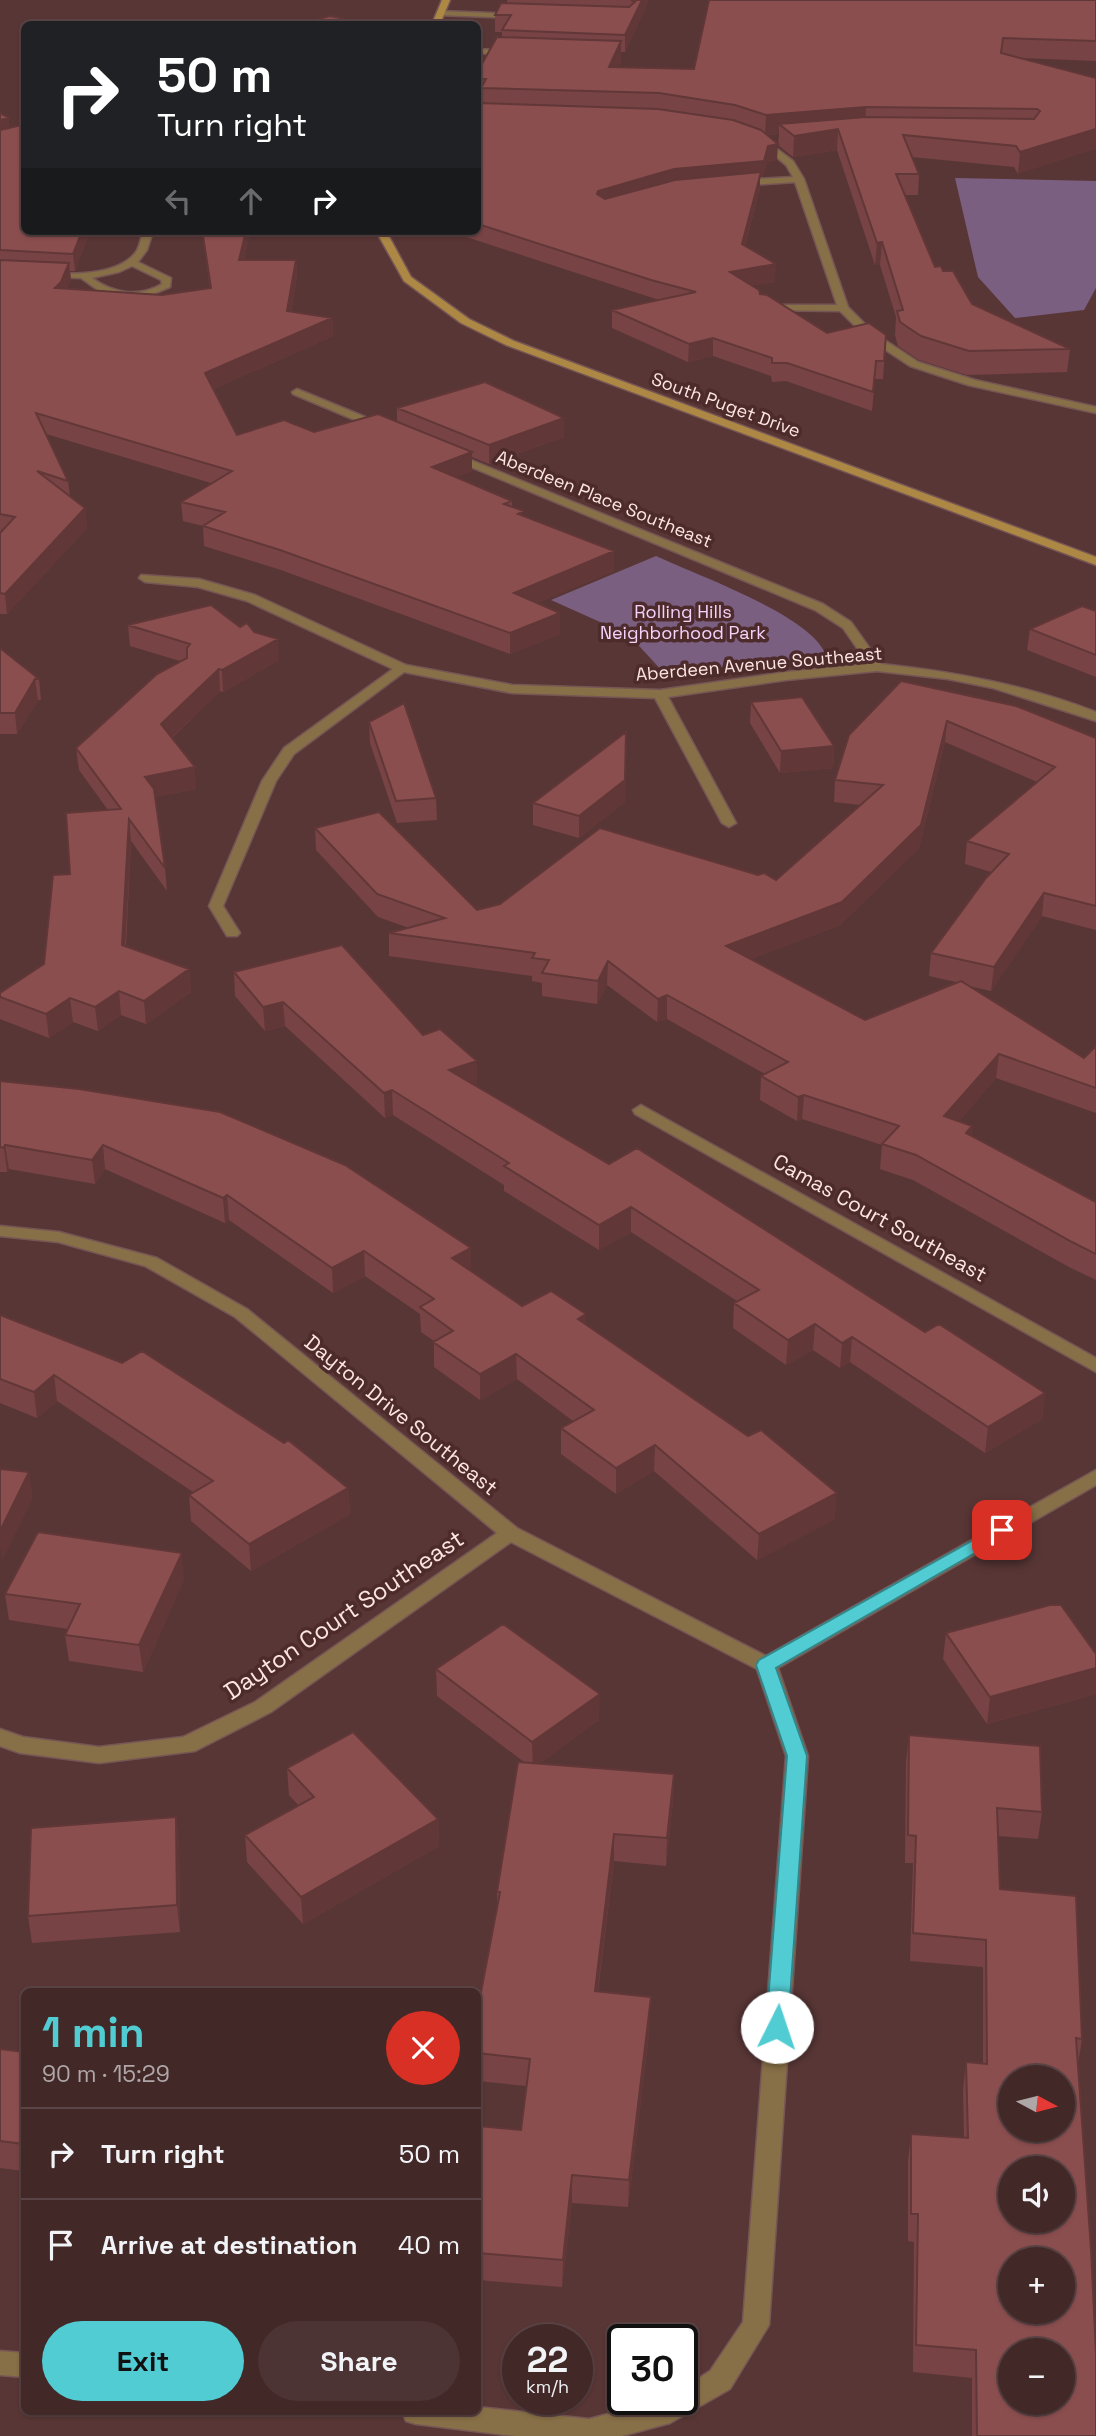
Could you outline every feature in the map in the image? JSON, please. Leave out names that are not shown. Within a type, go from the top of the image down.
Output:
[{"type":"street","points":[[437,21],[446,0]]},
{"type":"street","points":[[440,13],[523,16]]},
{"type":"street","points":[[481,51],[517,53]]},
{"type":"street","points":[[744,135],[765,141],[778,139]]},
{"type":"street","points":[[765,141],[790,163],[799,179],[843,308],[870,335],[914,364],[972,383],[1096,410]]},
{"type":"street","points":[[726,184],[799,179]]},
{"type":"street","points":[[0,272],[82,275],[118,269],[142,251],[147,235]]},
{"type":"street","name":"South Puget Drive","points":[[383,235],[407,279],[465,321],[510,343],[1096,561]]},
{"type":"street","points":[[82,275],[113,293],[155,291],[167,285],[166,278],[130,262]]},
{"type":"street","points":[[765,309],[843,308]]},
{"type":"street","points":[[297,392],[399,434]]},
{"type":"street","name":"Aberdeen Place Southeast","points":[[437,450],[819,607],[847,625],[877,667]]},
{"type":"street","name":"Aberdeen Avenue Southeast","points":[[145,578],[199,583],[251,598],[402,668],[512,689],[660,694],[786,676],[877,667],[995,684],[1096,717]]},
{"type":"street","points":[[232,933],[216,905],[269,781],[289,751],[402,668]]},
{"type":"street","points":[[660,694],[729,823]]},
{"type":"street","name":"Camas Court Southeast","points":[[641,1110],[1096,1366]]},
{"type":"street","name":"Dayton Drive Southeast","points":[[0,1231],[59,1237],[151,1262],[241,1313],[509,1533],[766,1665]]},
{"type":"street","points":[[442,2415],[589,2432],[670,2411],[720,2380],[756,2325],[797,1756],[766,1665],[1096,1476]]},
{"type":"street","name":"Dayton Court Southeast","points":[[0,1737],[20,1745],[99,1755],[187,1745],[263,1707],[509,1533]]},
{"type":"street","points":[[0,2362],[21,2365]]},
{"type":"green space","points":[[955,178],[1096,181],[1096,288],[1084,310],[1015,318],[978,277]]},
{"type":"green space","name":"Rolling Hills Neighborhood Park","points":[[656,556],[775,610],[814,638],[825,653],[822,657],[664,673],[629,635],[551,600]]},
{"type":"building","points":[[631,0],[642,0],[625,35],[502,30],[511,15],[495,15],[501,3],[629,7],[635,2]]},
{"type":"building","points":[[709,0],[1096,0],[1096,41],[1003,38],[1001,53],[1096,78],[1096,129],[1020,152],[1016,146],[903,135],[919,174],[896,174],[935,267],[941,266],[943,271],[953,271],[972,304],[1070,349],[969,351],[921,336],[900,322],[897,311],[903,310],[882,242],[877,243],[838,129],[794,136],[779,124],[866,117],[1034,119],[1040,111],[1037,109],[866,107],[766,115],[735,105],[659,93],[481,88],[486,79],[481,79],[481,66],[497,37],[621,41],[609,67],[694,69]]},
{"type":"building","points":[[330,16],[355,21],[311,21]]},
{"type":"building","points":[[481,103],[658,109],[733,120],[761,130],[778,144],[768,146],[764,161],[674,169],[598,191],[597,194],[605,199],[675,180],[761,172],[742,244],[776,264],[730,272],[759,290],[760,294],[767,295],[827,333],[869,323],[886,335],[884,361],[876,361],[873,392],[787,363],[772,363],[772,358],[713,338],[689,344],[612,310],[696,292],[481,225]]},
{"type":"building","points":[[0,113],[9,118],[0,120]]},
{"type":"building","points":[[21,125],[21,235],[80,235],[73,254],[0,250],[0,130]]},
{"type":"building","points":[[245,235],[239,260],[296,260],[287,311],[332,318],[205,373],[237,435],[284,420],[314,432],[378,414],[472,452],[432,467],[512,501],[504,504],[524,511],[518,514],[614,551],[514,593],[560,613],[510,633],[280,550],[203,526],[225,512],[181,502],[232,471],[36,413],[68,481],[37,471],[85,508],[5,594],[0,593],[0,533],[15,517],[0,514],[0,260],[69,263],[61,282],[55,288],[162,295],[211,288],[203,236]]},
{"type":"building","points":[[485,382],[564,418],[489,445],[397,408]]},
{"type":"building","points":[[211,605],[240,627],[247,623],[254,632],[278,639],[222,670],[219,669],[161,724],[195,767],[145,777],[154,789],[165,868],[129,819],[122,945],[189,969],[144,1001],[119,991],[95,1007],[70,998],[46,1014],[0,997],[0,993],[44,964],[53,875],[70,874],[66,813],[121,809],[76,748],[157,674],[187,658],[190,644],[128,625]]},
{"type":"building","points":[[1082,606],[1096,611],[1096,655],[1030,629]]},
{"type":"building","points":[[0,648],[39,679],[35,679],[15,713],[0,713]]},
{"type":"building","points":[[901,681],[1016,706],[1096,738],[1096,906],[1044,893],[994,967],[931,953],[986,878],[1009,854],[967,841],[1055,767],[947,721],[921,825],[842,902],[726,946],[865,1020],[961,981],[1084,1058],[1096,1046],[1096,1088],[999,1054],[944,1116],[972,1126],[966,1133],[1096,1202],[1096,1254],[916,1155],[882,1144],[899,1126],[804,1095],[798,1097],[761,1076],[788,1062],[667,995],[658,999],[608,961],[598,981],[542,973],[549,960],[532,958],[535,953],[389,933],[445,918],[377,894],[315,828],[379,812],[477,910],[500,904],[600,828],[758,875],[764,873],[776,880],[883,785],[835,780],[849,735]]},
{"type":"building","points":[[802,697],[834,746],[781,751],[751,702]]},
{"type":"building","points":[[404,703],[436,798],[396,801],[369,722]]},
{"type":"building","points":[[626,732],[625,780],[579,816],[533,803]]},
{"type":"building","points":[[342,945],[423,1035],[440,1029],[477,1061],[449,1070],[609,1164],[637,1148],[925,1332],[939,1324],[1045,1393],[988,1427],[852,1337],[842,1343],[815,1324],[788,1340],[734,1303],[759,1290],[631,1207],[599,1225],[504,1166],[509,1163],[392,1090],[384,1093],[283,1002],[263,1007],[234,972]]},
{"type":"building","points":[[0,1081],[79,1089],[220,1112],[345,1165],[471,1248],[452,1258],[522,1306],[551,1291],[586,1314],[578,1319],[748,1436],[761,1430],[837,1493],[759,1534],[655,1445],[616,1468],[561,1428],[594,1410],[516,1354],[480,1374],[433,1342],[453,1331],[420,1307],[434,1299],[364,1251],[332,1268],[227,1195],[223,1198],[103,1145],[92,1160],[5,1145],[4,1148],[0,1147]]},
{"type":"building","points":[[0,1315],[122,1363],[142,1351],[284,1443],[288,1440],[348,1488],[249,1544],[189,1495],[213,1481],[54,1375],[34,1392],[0,1379]]},
{"type":"building","points":[[0,1469],[29,1472],[0,1531]]},
{"type":"building","points":[[38,1532],[182,1553],[139,1645],[65,1635],[80,1604],[5,1594]]},
{"type":"building","points":[[1050,1605],[1061,1605],[1096,1654],[1096,1668],[990,1697],[946,1633]]},
{"type":"building","points":[[503,1624],[600,1694],[532,1742],[436,1669]]},
{"type":"building","points":[[353,1732],[438,1819],[301,1897],[245,1835],[314,1797],[287,1768]]},
{"type":"building","points":[[909,1735],[1040,1746],[1042,1812],[997,1808],[1000,1889],[1076,1896],[1082,2039],[1076,2038],[1091,2249],[1096,2354],[1096,2436],[977,2436],[976,2350],[916,2345],[918,2214],[911,2214],[911,2134],[968,2138],[966,2062],[987,2064],[986,1940],[913,1933],[916,1836],[908,1835]]},
{"type":"building","points":[[518,1762],[674,1774],[667,1838],[614,1834],[595,1991],[651,1997],[629,2180],[572,2175],[563,2260],[481,2253],[481,2126],[521,2130],[530,2059],[481,2053],[481,1992],[500,1892],[497,1892]]},
{"type":"building","points":[[176,1817],[177,1905],[28,1916],[31,1828]]},
{"type":"building","points":[[0,2049],[21,2052],[21,2144],[0,2141]]},
{"type":"route","points":[[777,2027],[797,1756],[766,1665],[1002,1530]]}]
